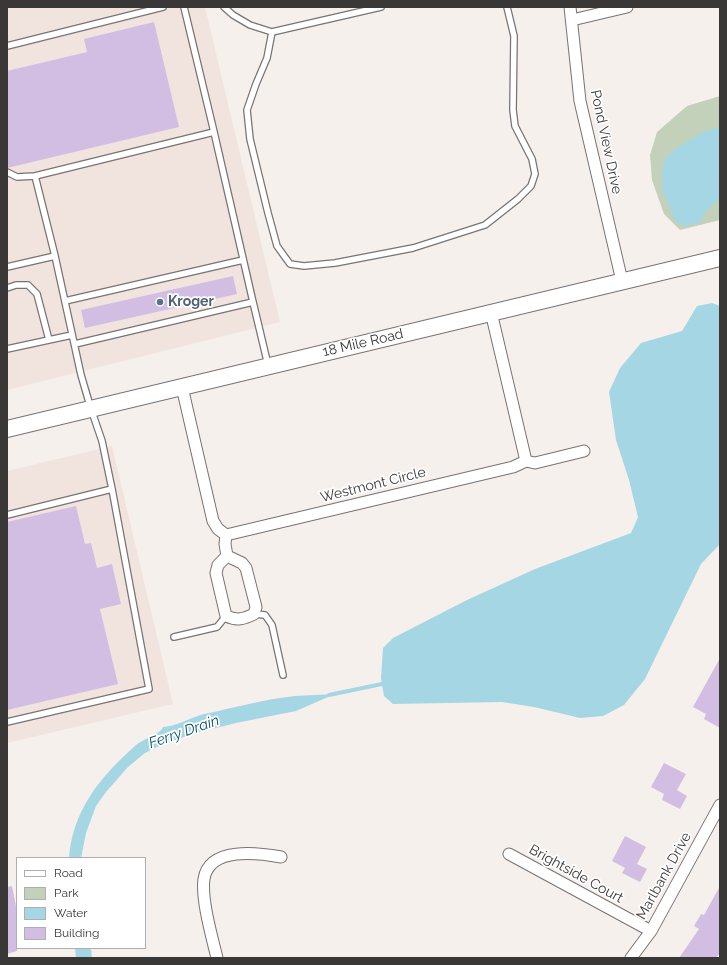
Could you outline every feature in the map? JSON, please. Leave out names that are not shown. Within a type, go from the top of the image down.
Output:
[{"type":"main road","name":"18 Mile Road","points":[[7,429],[720,258]]},
{"type":"street","name":"Pond View Drive","points":[[570,7],[582,108],[622,281]]},
{"type":"street","points":[[572,20],[627,7]]},
{"type":"street","points":[[491,312],[526,460]]},
{"type":"street","points":[[182,387],[213,521],[218,529],[226,535],[225,544],[227,556]]},
{"type":"street","name":"Westmont Circle","points":[[226,535],[513,467],[526,460],[536,463],[584,451]]},
{"type":"street","points":[[227,556],[242,562],[246,568],[256,607],[254,614],[247,618],[239,620],[226,616],[216,573],[218,565],[227,556]]},
{"type":"street","name":"Marlbank Drive","points":[[631,958],[650,931],[720,806]]},
{"type":"street","points":[[217,958],[204,894],[204,878],[207,869],[213,862],[225,856],[243,853],[260,853],[282,857]]},
{"type":"street","name":"Brightside Court","points":[[509,854],[650,931]]},
{"type":"lane","points":[[7,46],[163,7]]},
{"type":"lane","points":[[184,7],[268,366]]},
{"type":"lane","points":[[224,7],[250,25],[272,32],[382,7]]},
{"type":"lane","points":[[272,32],[267,58],[256,84],[248,110],[250,139],[268,213],[277,246],[290,264],[304,266],[335,263],[413,248],[485,225],[518,199],[531,186],[535,174],[534,166],[516,126],[513,110],[514,36],[507,7]]},
{"type":"lane","points":[[7,172],[17,177],[35,176],[214,132]]},
{"type":"lane","points":[[7,722],[149,689],[102,441],[91,409],[72,335],[55,256],[35,176]]},
{"type":"lane","points":[[7,267],[55,256]]},
{"type":"lane","points":[[65,301],[243,260]]},
{"type":"lane","points":[[7,288],[28,285],[37,294],[49,340]]},
{"type":"lane","points":[[75,344],[253,302]]},
{"type":"lane","points":[[7,349],[72,335]]},
{"type":"lane","points":[[7,515],[112,489]]},
{"type":"lane","points":[[254,614],[265,616],[272,625],[282,675]]},
{"type":"lane","points":[[174,637],[217,627],[226,616]]},
{"type":"shaded area","points":[[7,7],[205,7],[280,322],[7,390]]},
{"type":"shaded area","points":[[112,446],[173,704],[7,743],[7,471]]},
{"type":"green space","points":[[720,96],[720,220],[680,230],[664,214],[652,180],[650,155],[657,132],[687,106]]},
{"type":"water","points":[[720,127],[720,199],[708,209],[699,223],[684,226],[675,221],[662,189],[663,162],[672,151],[705,131]]},
{"type":"water","points":[[712,303],[720,306],[720,544],[701,564],[645,679],[624,705],[603,716],[580,718],[534,707],[502,702],[393,704],[384,696],[381,678],[383,648],[393,638],[467,600],[535,569],[631,533],[638,517],[629,480],[616,440],[609,392],[620,368],[641,343],[682,331],[697,306]]},
{"type":"water","name":"Ferry Drain","points":[[335,694],[296,711],[236,723],[192,734],[159,746],[145,753],[128,767],[96,806],[86,833],[81,857],[69,857],[74,830],[84,806],[91,794],[108,772],[139,743],[162,730],[163,727],[167,727],[204,714],[272,699]]},
{"type":"water","points":[[75,949],[91,949],[92,958],[76,958]]},
{"type":"building","points":[[154,22],[179,127],[7,168],[7,71],[87,52],[84,39]]},
{"type":"building","points":[[233,276],[237,294],[85,328],[81,310]]},
{"type":"building","points":[[76,506],[85,544],[91,543],[97,568],[112,564],[121,604],[100,609],[118,684],[7,710],[7,522]]},
{"type":"building","points":[[720,658],[720,728],[704,719],[706,714],[693,707]]},
{"type":"building","points":[[664,763],[686,774],[677,790],[687,796],[680,809],[662,800],[664,794],[651,787]]},
{"type":"building","points":[[625,836],[646,847],[637,864],[647,869],[640,882],[622,873],[625,868],[612,861]]},
{"type":"building","points":[[12,886],[16,906],[17,951],[7,954],[7,887]]},
{"type":"building","points":[[720,886],[720,953],[716,958],[679,958],[699,929],[694,926],[701,914],[704,915]]},
{"type":"waterway","points":[[329,695],[382,684]]},
{"type":"place","name":"Kroger","points":[[160,302]]}]
